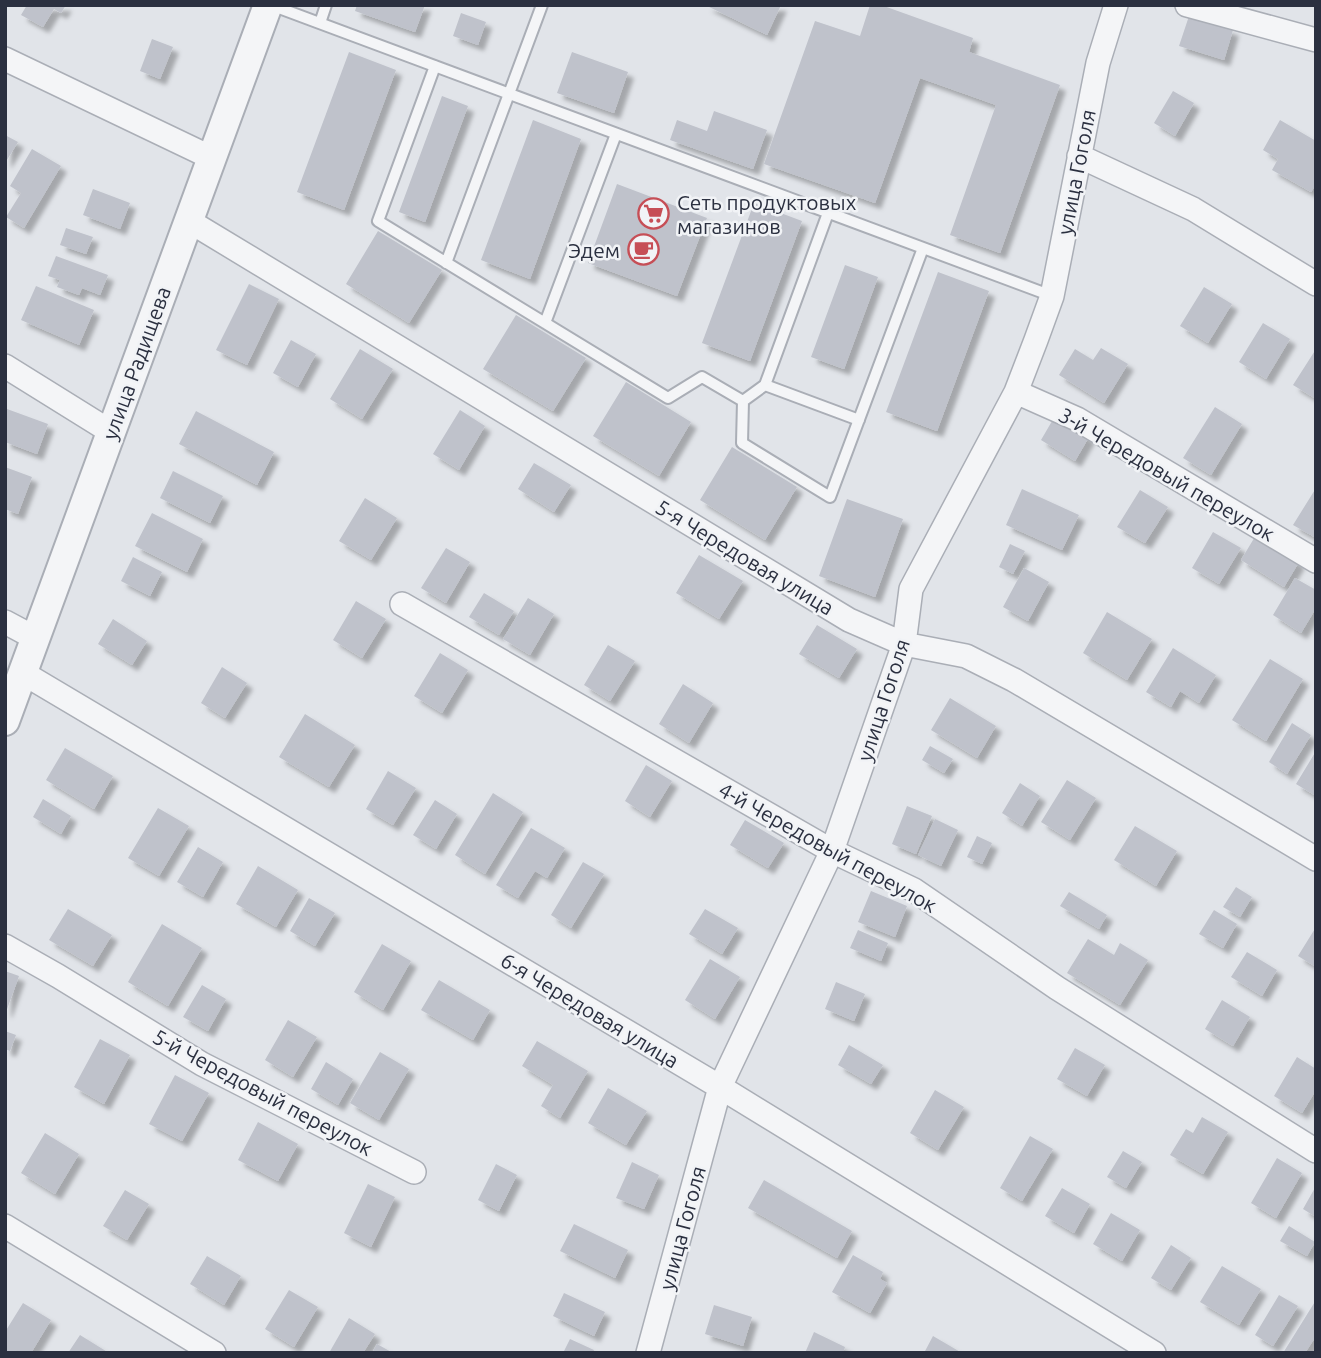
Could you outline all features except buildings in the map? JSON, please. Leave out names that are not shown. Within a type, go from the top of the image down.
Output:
[{"type":"street","name":"улица Радищева","points":[[5,721],[270,5]]},
{"type":"street","name":"улица Гоголя","points":[[648,1353],[720,1087],[832,851],[904,644],[911,589],[1016,392],[1052,296],[1098,63],[1116,5]]},
{"type":"street","points":[[1187,5],[1316,40]]},
{"type":"street","points":[[5,59],[212,159]]},
{"type":"street","points":[[1079,156],[1193,209],[1316,284]]},
{"type":"street","name":"5-я Чередовая улица","points":[[189,221],[849,620],[904,644],[966,656],[1014,680],[1316,859]]},
{"type":"street","points":[[5,366],[111,432]]},
{"type":"street","name":"3-й Чередовый переулок","points":[[1016,392],[1077,419],[1316,561]]},
{"type":"street","name":"4-й Чередовый переулок","points":[[402,604],[832,851],[914,890],[1057,988],[1316,1151]]},
{"type":"street","points":[[5,622],[35,638]]},
{"type":"street","name":"6-я Чередовая улица","points":[[23,673],[720,1087],[1154,1353]]},
{"type":"street","name":"5-й Чередовый переулок","points":[[5,946],[202,1064],[414,1172]]},
{"type":"street","points":[[5,1226],[214,1353]]},
{"type":"lane","points":[[270,5],[1052,296]]},
{"type":"lane","points":[[320,23],[326,5]]},
{"type":"lane","points":[[446,263],[542,5]]},
{"type":"lane","points":[[435,66],[378,221],[668,398],[702,377],[743,401]]},
{"type":"lane","points":[[545,323],[616,134]]},
{"type":"lane","points":[[743,401],[765,385],[828,213]]},
{"type":"lane","points":[[743,401],[742,443],[830,497],[923,248]]},
{"type":"lane","points":[[765,385],[859,420]]},
{"type":"place","name":"Сеть продуктовых магазинов","points":[[654,214]]},
{"type":"place","name":"Эдем","points":[[643,250]]}]
